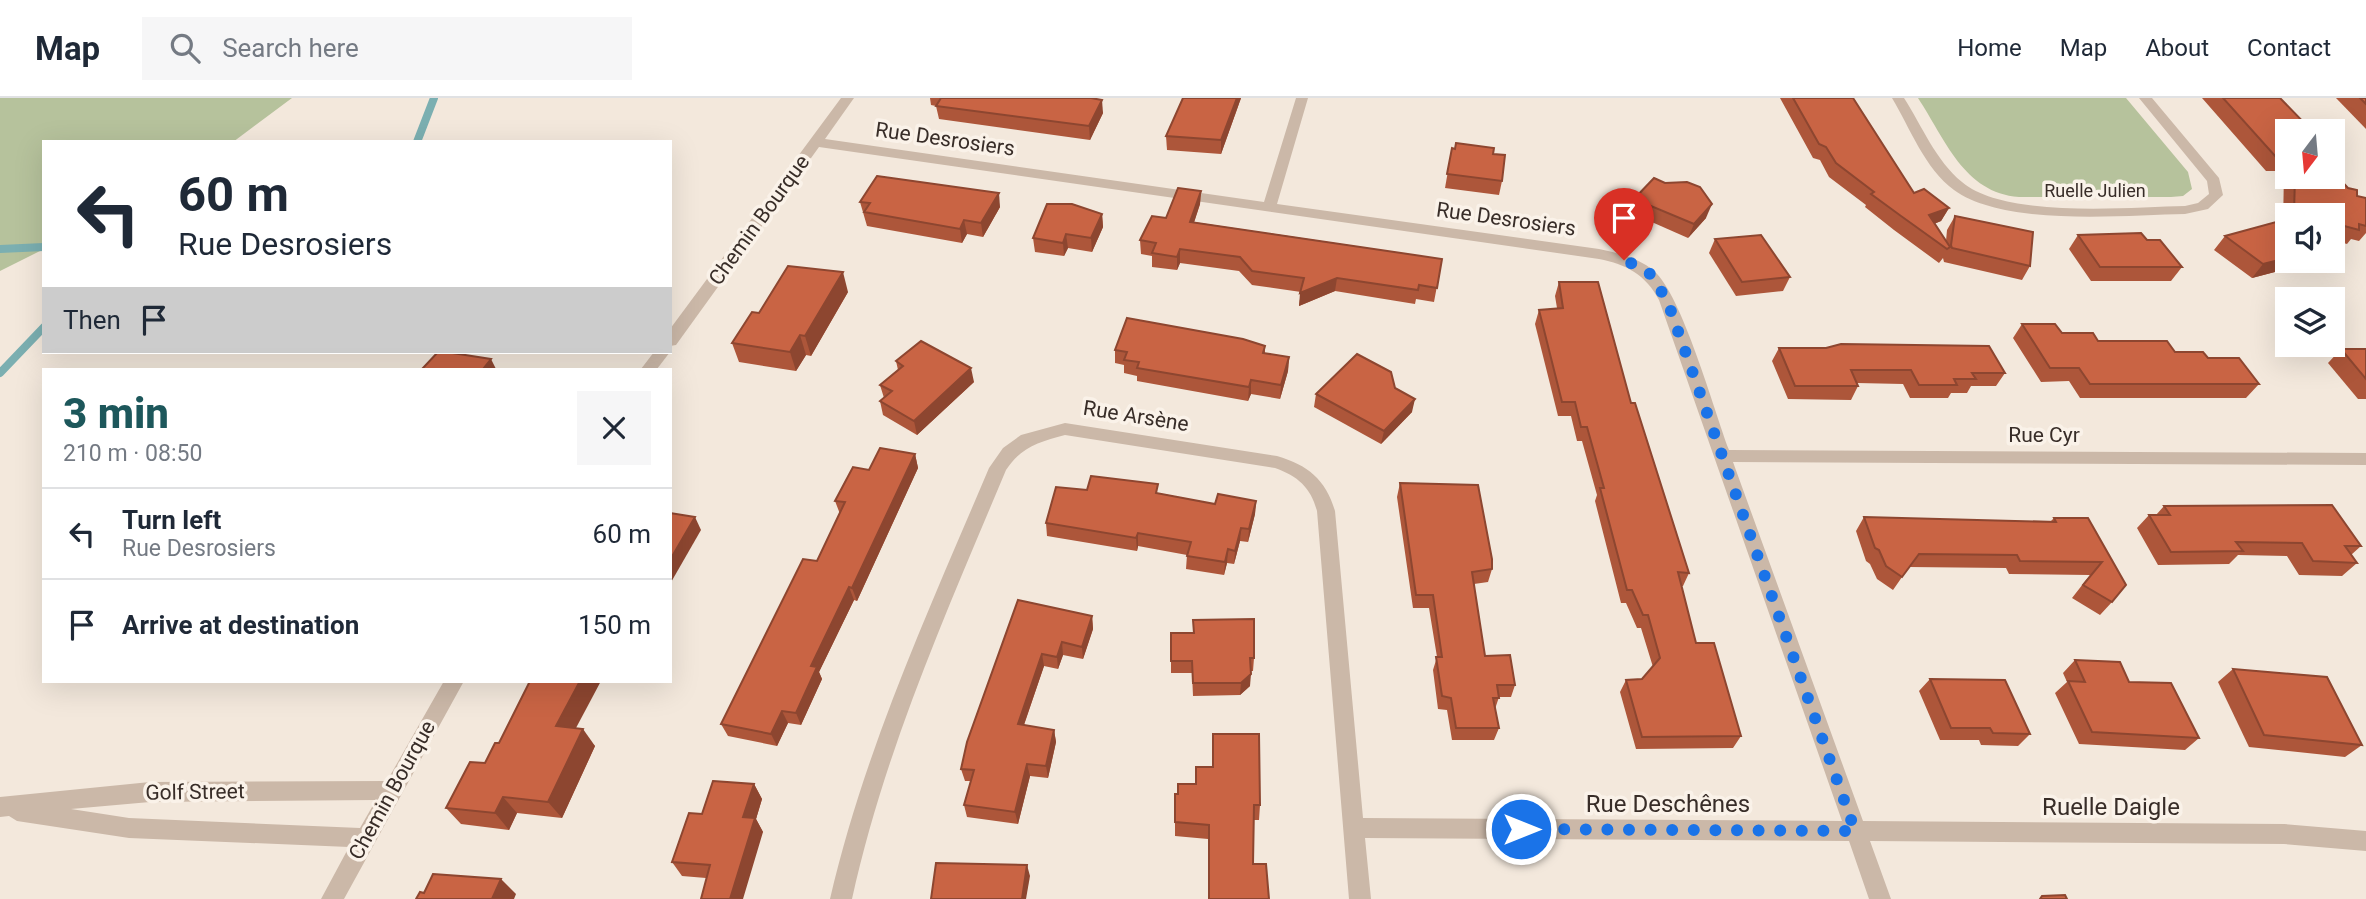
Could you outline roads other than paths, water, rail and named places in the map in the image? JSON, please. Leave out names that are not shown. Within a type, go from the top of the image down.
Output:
[{"type":"street","name":"Chemin Bourque","points":[[672,338],[848,98]]},
{"type":"street","points":[[1269,207],[1302,98]]},
{"type":"street","name":"Ruelle Julien","points":[[1898,98],[1949,177],[1968,193],[1992,204],[2026,209],[2185,210],[2209,203],[2216,195],[2211,177],[2145,98]]},
{"type":"street","name":"Rue Desrosiers","points":[[816,142],[1599,254],[1640,266],[1656,279],[1667,300],[1880,899]]},
{"type":"street","points":[[650,368],[660,354]]},
{"type":"street","name":"Rue Arsène","points":[[841,899],[854,836],[871,779],[998,468],[1017,445],[1052,430],[1078,429],[1277,462],[1302,472],[1318,486],[1326,510],[1360,899]]},
{"type":"street","name":"Rue Cyr","points":[[1722,456],[2366,459]]},
{"type":"street","name":"Chemin Bourque","points":[[332,899],[453,683]]},
{"type":"street","name":"Golf Street","points":[[0,808],[150,792],[391,790]]},
{"type":"street","name":"Golf Street","points":[[0,808],[129,828],[364,838]]},
{"type":"street","name":"Rue Deschênes","points":[[1354,828],[1855,831]]},
{"type":"street","name":"Ruelle Daigle","points":[[1855,831],[2284,834],[2366,841]]},
{"type":"waterway","points":[[418,140],[434,98]]},
{"type":"waterway","points":[[0,249],[42,247]]},
{"type":"waterway","points":[[0,373],[42,329]]}]
